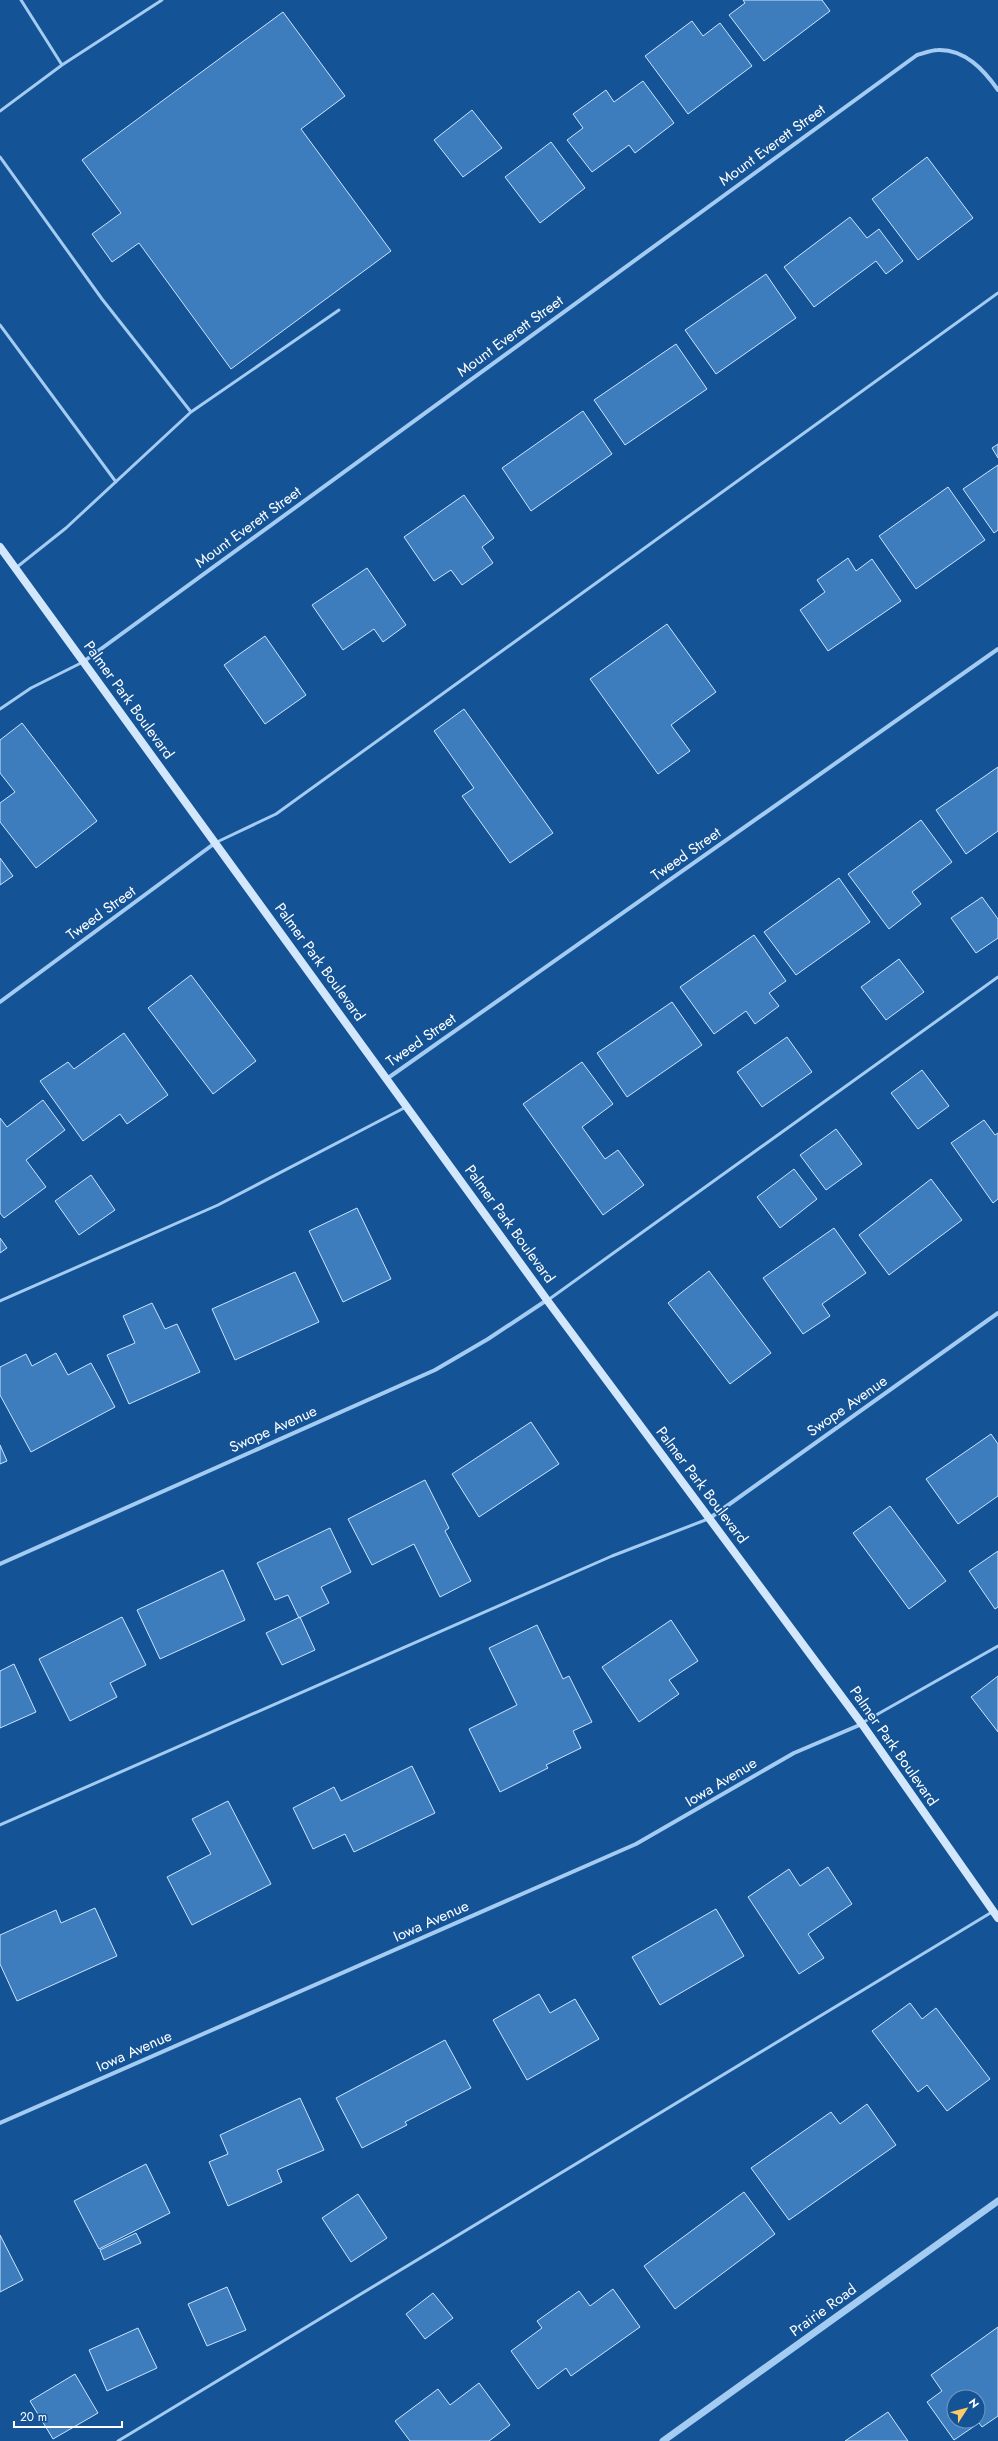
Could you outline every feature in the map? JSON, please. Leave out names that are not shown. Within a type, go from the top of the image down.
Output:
[{"type":"main road","name":"Palmer Park Boulevard","points":[[0,547],[388,1078],[548,1300],[862,1724],[996,1914]]},
{"type":"street","name":"Mount Everett Street","points":[[83,662],[917,55],[939,50],[959,54],[976,64],[998,90]]},
{"type":"street","name":"Tweed Street","points":[[388,1078],[998,648]]},
{"type":"street","name":"Tweed Street","points":[[0,1002],[216,842]]},
{"type":"street","name":"Swope Avenue","points":[[0,1564],[435,1370],[494,1336],[548,1300]]},
{"type":"street","name":"Swope Avenue","points":[[710,1518],[998,1313]]},
{"type":"street","name":"Iowa Avenue","points":[[0,2123],[636,1844],[794,1753],[862,1724]]},
{"type":"street","name":"Prairie Road","points":[[663,2441],[998,2201]]},
{"type":"lane","points":[[21,0],[62,65]]},
{"type":"lane","points":[[0,111],[62,65],[162,0]]},
{"type":"lane","points":[[0,157],[102,299],[191,412]]},
{"type":"lane","points":[[216,842],[276,814],[998,293]]},
{"type":"lane","points":[[15,568],[66,528],[191,412],[339,310]]},
{"type":"lane","points":[[0,325],[116,482]]},
{"type":"lane","points":[[0,709],[31,688],[83,662]]},
{"type":"lane","points":[[548,1300],[998,977]]},
{"type":"lane","points":[[0,1301],[218,1205],[408,1106]]},
{"type":"lane","points":[[0,1825],[612,1556],[710,1518]]},
{"type":"lane","points":[[862,1724],[998,1646]]},
{"type":"lane","points":[[118,2441],[996,1914]]},
{"type":"building","points":[[743,0],[822,0],[830,11],[764,61],[729,15],[745,3]]},
{"type":"building","points":[[283,12],[345,96],[301,129],[391,251],[231,369],[139,243],[112,262],[92,234],[121,213],[82,160]]},
{"type":"building","points":[[692,21],[703,36],[720,23],[752,66],[688,114],[645,56]]},
{"type":"building","points":[[643,81],[674,123],[635,153],[629,145],[592,172],[567,140],[583,128],[573,114],[606,90],[614,102]]},
{"type":"building","points":[[472,110],[502,148],[463,177],[434,140]]},
{"type":"building","points":[[551,142],[585,188],[540,223],[505,177]]},
{"type":"building","points":[[927,157],[973,218],[918,260],[872,199]]},
{"type":"building","points":[[850,217],[867,238],[879,229],[903,261],[886,274],[876,261],[814,307],[784,267]]},
{"type":"building","points":[[766,274],[796,318],[716,374],[685,330]]},
{"type":"building","points":[[676,344],[707,389],[625,445],[594,400]]},
{"type":"building","points":[[583,411],[612,454],[531,511],[502,468]]},
{"type":"building","points":[[998,444],[998,458],[992,448]]},
{"type":"building","points":[[998,465],[998,530],[994,533],[963,489]]},
{"type":"building","points":[[948,487],[985,540],[916,589],[879,536]]},
{"type":"building","points":[[464,495],[494,538],[482,547],[493,563],[462,585],[451,570],[434,581],[404,537]]},
{"type":"building","points":[[848,558],[856,571],[872,559],[901,601],[828,651],[800,610],[825,592],[817,580]]},
{"type":"building","points":[[367,568],[406,625],[383,642],[374,629],[343,650],[312,605]]},
{"type":"building","points":[[667,624],[716,692],[671,725],[690,751],[658,774],[590,679]]},
{"type":"building","points":[[265,636],[306,695],[265,724],[224,665]]},
{"type":"building","points":[[464,709],[553,833],[510,863],[462,796],[474,788],[434,731]]},
{"type":"building","points":[[22,723],[97,821],[36,868],[0,822],[0,803],[15,792],[0,773],[0,740]]},
{"type":"building","points":[[998,767],[998,831],[966,854],[936,810]]},
{"type":"building","points":[[921,820],[952,862],[912,892],[921,904],[889,929],[848,874]]},
{"type":"building","points":[[0,858],[13,876],[0,885]]},
{"type":"building","points":[[839,878],[870,922],[796,975],[764,932]]},
{"type":"building","points":[[982,897],[998,919],[998,938],[976,953],[951,918]]},
{"type":"building","points":[[754,935],[786,981],[769,993],[779,1006],[755,1024],[746,1011],[714,1034],[680,987]]},
{"type":"building","points":[[899,959],[924,992],[886,1020],[861,987]]},
{"type":"building","points":[[191,975],[256,1061],[213,1094],[148,1008]]},
{"type":"building","points":[[672,1002],[702,1045],[627,1097],[597,1053]]},
{"type":"building","points":[[124,1033],[168,1095],[127,1124],[120,1114],[83,1141],[40,1081],[68,1062],[74,1069]]},
{"type":"building","points":[[787,1037],[812,1072],[762,1107],[737,1072]]},
{"type":"building","points":[[582,1062],[613,1104],[582,1127],[605,1159],[618,1150],[644,1185],[603,1215],[523,1104]]},
{"type":"building","points":[[922,1070],[949,1106],[918,1129],[891,1093]]},
{"type":"building","points":[[43,1100],[65,1130],[26,1160],[46,1187],[4,1218],[0,1213],[0,1118],[7,1127]]},
{"type":"building","points":[[984,1120],[995,1135],[998,1133],[998,1199],[993,1203],[951,1143]]},
{"type":"building","points":[[836,1129],[862,1164],[826,1190],[800,1155]]},
{"type":"building","points":[[794,1169],[817,1199],[780,1228],[757,1197]]},
{"type":"building","points":[[91,1175],[115,1210],[79,1235],[55,1201]]},
{"type":"building","points":[[931,1179],[962,1220],[889,1275],[859,1235]]},
{"type":"building","points":[[357,1208],[391,1279],[343,1302],[309,1231]]},
{"type":"building","points":[[834,1228],[866,1273],[822,1304],[830,1316],[803,1334],[763,1278]]},
{"type":"building","points":[[0,1238],[7,1248],[0,1253]]},
{"type":"building","points":[[709,1271],[771,1353],[730,1384],[668,1303]]},
{"type":"building","points":[[295,1272],[319,1322],[235,1360],[212,1309]]},
{"type":"building","points":[[152,1303],[165,1329],[177,1324],[200,1372],[129,1404],[107,1355],[135,1343],[123,1316]]},
{"type":"building","points":[[56,1353],[68,1375],[91,1363],[115,1407],[31,1452],[0,1395],[0,1367],[26,1354],[32,1366]]},
{"type":"building","points":[[531,1422],[559,1464],[479,1517],[452,1474]]},
{"type":"building","points":[[991,1434],[998,1444],[998,1496],[958,1524],[926,1479]]},
{"type":"building","points":[[0,1445],[7,1461],[0,1464]]},
{"type":"building","points":[[425,1480],[449,1528],[445,1531],[471,1581],[440,1597],[414,1544],[372,1565],[348,1519]]},
{"type":"building","points":[[890,1506],[946,1581],[909,1609],[853,1533]]},
{"type":"building","points":[[330,1528],[351,1572],[321,1587],[329,1603],[299,1618],[288,1595],[275,1600],[257,1563]]},
{"type":"building","points":[[998,1551],[998,1607],[995,1609],[969,1571]]},
{"type":"building","points":[[223,1570],[245,1620],[160,1659],[137,1610]]},
{"type":"building","points":[[122,1617],[146,1665],[110,1683],[117,1697],[70,1721],[39,1659]]},
{"type":"building","points":[[300,1617],[315,1650],[282,1665],[266,1633]]},
{"type":"building","points":[[671,1620],[698,1661],[669,1680],[679,1694],[639,1722],[602,1667]]},
{"type":"building","points":[[537,1625],[563,1679],[569,1676],[592,1722],[573,1731],[581,1748],[546,1765],[548,1768],[500,1792],[469,1729],[517,1705],[489,1648]]},
{"type":"building","points":[[14,1664],[36,1712],[0,1728],[0,1671]]},
{"type":"building","points":[[998,1676],[998,1732],[971,1697]]},
{"type":"building","points":[[412,1766],[435,1813],[354,1852],[345,1834],[313,1849],[293,1808],[334,1787],[341,1801]]},
{"type":"building","points":[[228,1801],[271,1884],[192,1925],[167,1877],[211,1854],[192,1819]]},
{"type":"building","points":[[828,1867],[852,1904],[808,1934],[824,1958],[799,1974],[748,1897],[789,1869],[800,1886]]},
{"type":"building","points":[[95,1908],[117,1956],[17,2001],[0,1964],[0,1935],[56,1910],[61,1923]]},
{"type":"building","points":[[716,1909],[744,1956],[660,2005],[632,1957]]},
{"type":"building","points":[[539,1994],[550,2013],[575,1999],[599,2039],[527,2080],[493,2020]]},
{"type":"building","points":[[910,2003],[922,2019],[936,2008],[990,2079],[947,2111],[927,2085],[918,2092],[872,2031]]},
{"type":"building","points":[[445,2040],[471,2088],[405,2122],[407,2125],[362,2148],[336,2098]]},
{"type":"building","points":[[300,2098],[324,2150],[277,2170],[282,2182],[228,2206],[209,2162],[228,2154],[220,2135]]},
{"type":"building","points":[[867,2104],[896,2145],[789,2220],[751,2168],[831,2112],[840,2124]]},
{"type":"building","points":[[146,2164],[170,2213],[99,2249],[74,2201]]},
{"type":"building","points":[[744,2192],[775,2234],[675,2309],[644,2266]]},
{"type":"building","points":[[358,2194],[387,2238],[351,2262],[322,2218]]},
{"type":"building","points":[[136,2233],[141,2243],[104,2260],[100,2250]]},
{"type":"building","points":[[0,2235],[23,2280],[0,2292]]},
{"type":"building","points":[[227,2287],[246,2330],[207,2346],[188,2304]]},
{"type":"building","points":[[613,2289],[640,2327],[571,2376],[566,2368],[538,2389],[511,2351],[542,2328],[537,2321],[579,2291],[590,2306]]},
{"type":"building","points":[[433,2293],[453,2318],[425,2339],[406,2314]]},
{"type":"building","points":[[998,2327],[998,2416],[986,2424],[986,2389],[946,2389],[946,2429],[927,2402],[942,2391],[931,2375]]},
{"type":"building","points":[[138,2328],[157,2368],[107,2391],[89,2350]]},
{"type":"building","points":[[75,2374],[98,2413],[53,2439],[30,2401]]},
{"type":"building","points":[[479,2383],[510,2425],[489,2441],[410,2441],[395,2421],[438,2389],[450,2405]]},
{"type":"building","points":[[888,2412],[908,2441],[845,2441]]},
{"type":"building","points":[[946,2429],[970,2429],[954,2440]]}]
